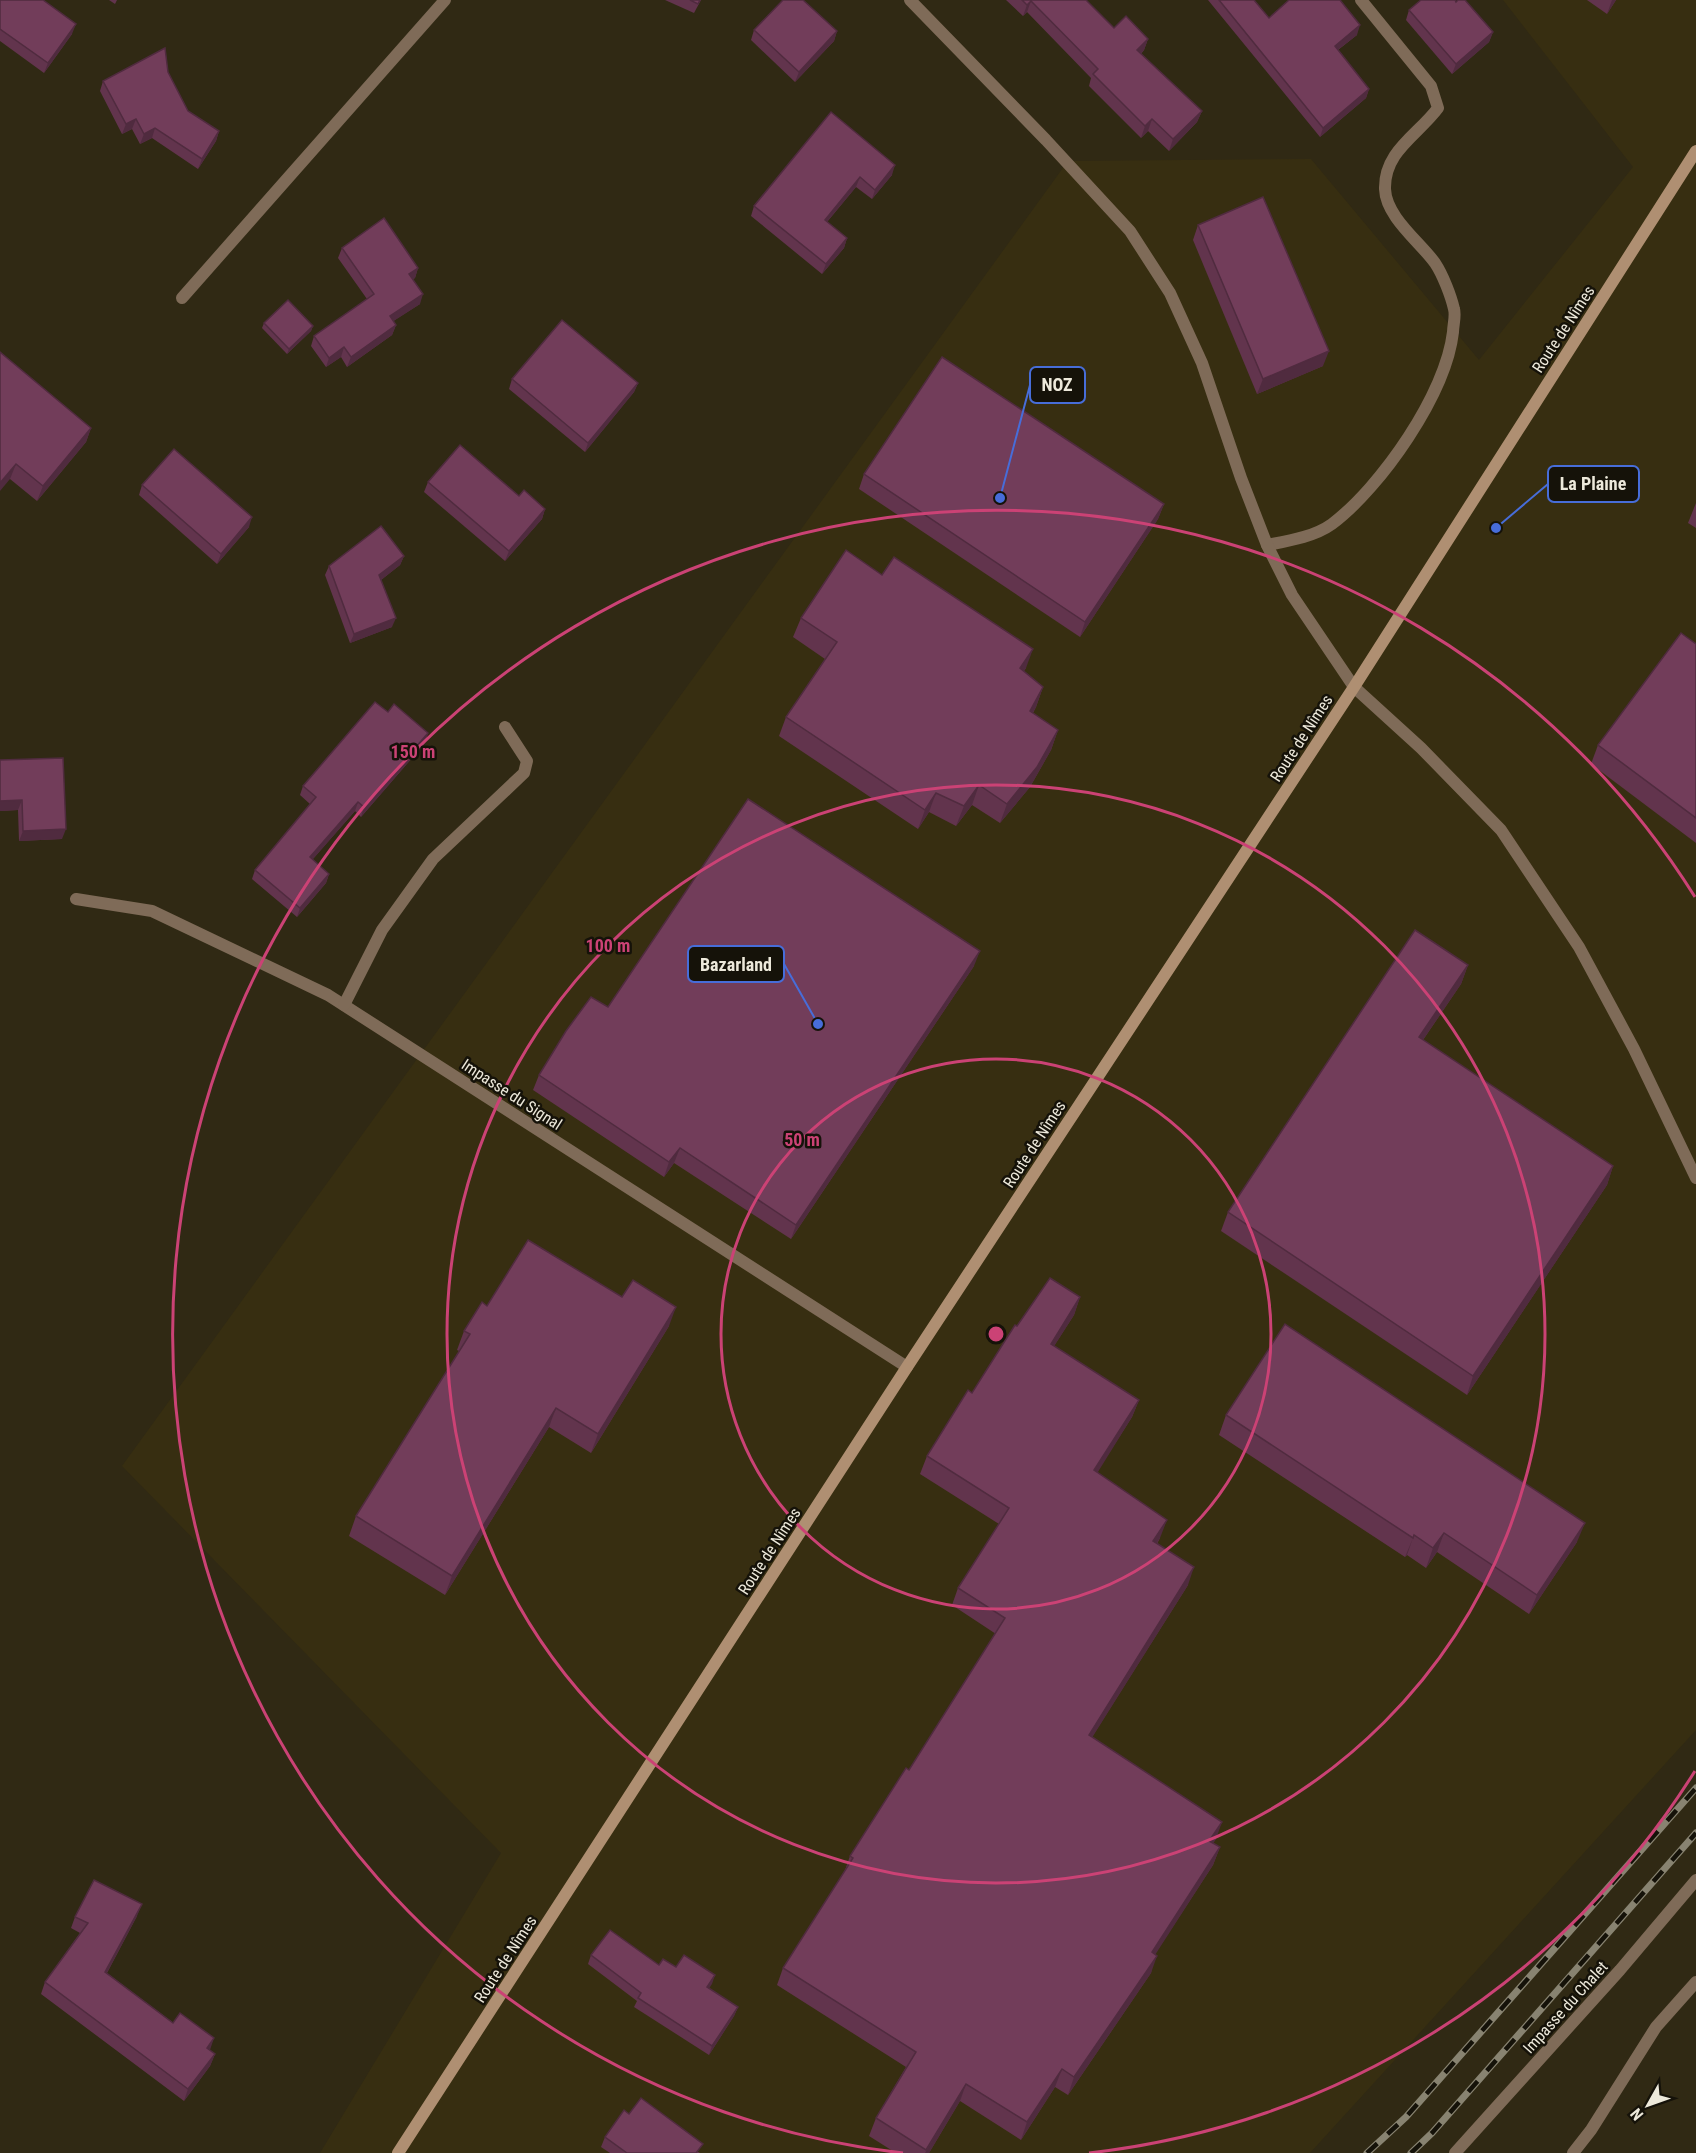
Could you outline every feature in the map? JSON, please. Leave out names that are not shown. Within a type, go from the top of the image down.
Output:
[{"type":"main road","name":"Route de Nîmes","points":[[398,2153],[907,1367],[1354,687],[1696,151]]},
{"type":"street","points":[[182,298],[445,0]]},
{"type":"street","points":[[910,0],[1046,140],[1130,231],[1170,293],[1202,363],[1241,478],[1267,545],[1292,595],[1354,687],[1421,748],[1501,830],[1579,947],[1634,1049],[1696,1178]]},
{"type":"street","points":[[1267,545],[1293,540],[1330,525],[1362,497],[1428,409],[1450,356],[1455,311],[1437,266],[1395,214],[1385,191],[1387,168],[1404,142],[1428,122],[1438,108],[1431,86],[1361,0]]},
{"type":"street","points":[[344,1005],[382,930],[433,859],[524,773],[527,761],[505,727]]},
{"type":"street","name":"Impasse du Signal","points":[[75,899],[152,911],[328,995],[907,1367]]},
{"type":"street","name":"Impasse du Chalet","points":[[1455,2153],[1620,1970],[1696,1880]]},
{"type":"street","points":[[1573,2153],[1591,2130],[1656,2028],[1696,1982]]},
{"type":"shaded area","points":[[1503,0],[1696,0],[1696,1730],[1310,2153],[320,2153],[501,1853],[122,1466],[1068,161],[1311,159],[1479,360],[1633,167]]},
{"type":"building","points":[[0,0],[43,0],[76,24],[48,63],[0,29]]},
{"type":"building","points":[[783,0],[803,0],[837,31],[799,72],[754,30]]},
{"type":"building","points":[[1022,0],[1086,0],[1114,28],[1126,16],[1148,39],[1137,50],[1202,111],[1173,139],[1152,119],[1145,126],[1093,74],[1098,69],[1031,1],[1027,5]]},
{"type":"building","points":[[1219,0],[1254,0],[1269,18],[1289,0],[1340,0],[1360,25],[1335,46],[1369,89],[1323,128]]},
{"type":"building","points":[[1421,0],[1455,0],[1456,2],[1465,0],[1493,32],[1456,64],[1409,10]]},
{"type":"building","points":[[165,48],[168,72],[188,111],[219,131],[202,159],[155,128],[144,134],[136,119],[126,124],[103,81]]},
{"type":"building","points":[[831,112],[895,165],[875,190],[860,177],[825,220],[847,238],[826,264],[754,206]]},
{"type":"building","points":[[1263,197],[1329,351],[1263,379],[1198,225]]},
{"type":"building","points":[[384,218],[418,268],[409,274],[423,294],[390,316],[396,325],[351,357],[344,347],[329,358],[314,336],[374,294],[342,248]]},
{"type":"building","points":[[288,300],[313,326],[289,349],[264,323]]},
{"type":"building","points":[[562,320],[638,383],[588,443],[512,379]]},
{"type":"building","points":[[0,352],[91,428],[43,486],[16,464],[0,483]]},
{"type":"building","points":[[942,357],[1164,504],[1085,622],[864,474]]},
{"type":"building","points":[[460,445],[519,496],[524,490],[545,509],[509,551],[428,482]]},
{"type":"building","points":[[174,449],[252,517],[221,554],[142,485]]},
{"type":"building","points":[[381,526],[404,556],[379,575],[396,618],[354,634],[329,566]]},
{"type":"building","points":[[846,550],[882,575],[894,557],[1033,649],[1020,668],[1043,687],[1030,711],[1058,730],[1037,767],[1007,804],[979,785],[964,806],[936,793],[925,810],[786,717],[837,642],[801,618]]},
{"type":"building","points":[[1681,633],[1696,644],[1696,818],[1598,745]]},
{"type":"building","points":[[375,702],[388,712],[394,704],[428,733],[364,807],[358,802],[310,857],[329,874],[300,908],[255,870],[316,797],[303,786]]},
{"type":"building","points":[[63,758],[66,829],[23,831],[22,800],[0,801],[0,760]]},
{"type":"building","points":[[748,799],[980,951],[796,1225],[680,1148],[669,1162],[539,1075],[566,1031],[591,997],[608,1007]]},
{"type":"building","points":[[1415,930],[1468,965],[1419,1037],[1613,1166],[1473,1376],[1228,1212]]},
{"type":"building","points":[[528,1240],[622,1297],[633,1280],[676,1307],[598,1434],[556,1408],[452,1576],[356,1516],[470,1334],[464,1331],[482,1302],[487,1306]]},
{"type":"building","points":[[1050,1278],[1080,1297],[1051,1344],[1139,1400],[1094,1470],[1167,1520],[1153,1541],[1194,1567],[1089,1735],[1222,1822],[1209,1841],[1220,1847],[1152,1952],[1157,1956],[1074,2077],[1062,2069],[1027,2122],[966,2084],[926,2150],[876,2118],[916,2052],[783,1968],[853,1858],[850,1856],[906,1768],[909,1770],[1005,1618],[958,1588],[1009,1508],[927,1456],[968,1390],[972,1393],[1015,1325],[1017,1326]]},
{"type":"building","points":[[1285,1324],[1585,1523],[1537,1595],[1444,1533],[1433,1548],[1414,1535],[1413,1538],[1226,1415]]},
{"type":"building","points":[[94,1880],[142,1904],[105,1972],[173,2023],[180,2013],[214,2038],[207,2048],[215,2054],[188,2089],[45,1982],[88,1923],[75,1917]]},
{"type":"building","points":[[610,1930],[659,1965],[663,1959],[676,1967],[684,1955],[715,1975],[707,1987],[738,2007],[712,2046],[638,1998],[641,1993],[591,1955]]},
{"type":"building","points":[[641,2098],[703,2144],[696,2153],[627,2153],[605,2137],[624,2110],[629,2114]]},
{"type":"railway","points":[[1367,2153],[1406,2117],[1696,1788]]},
{"type":"railway","points":[[1411,2153],[1432,2133],[1696,1833]]},
{"type":"place","name":"NOZ","points":[[1000,498]]},
{"type":"place","name":"La Plaine","points":[[1496,528]]},
{"type":"place","name":"Bazarland","points":[[818,1024]]}]
